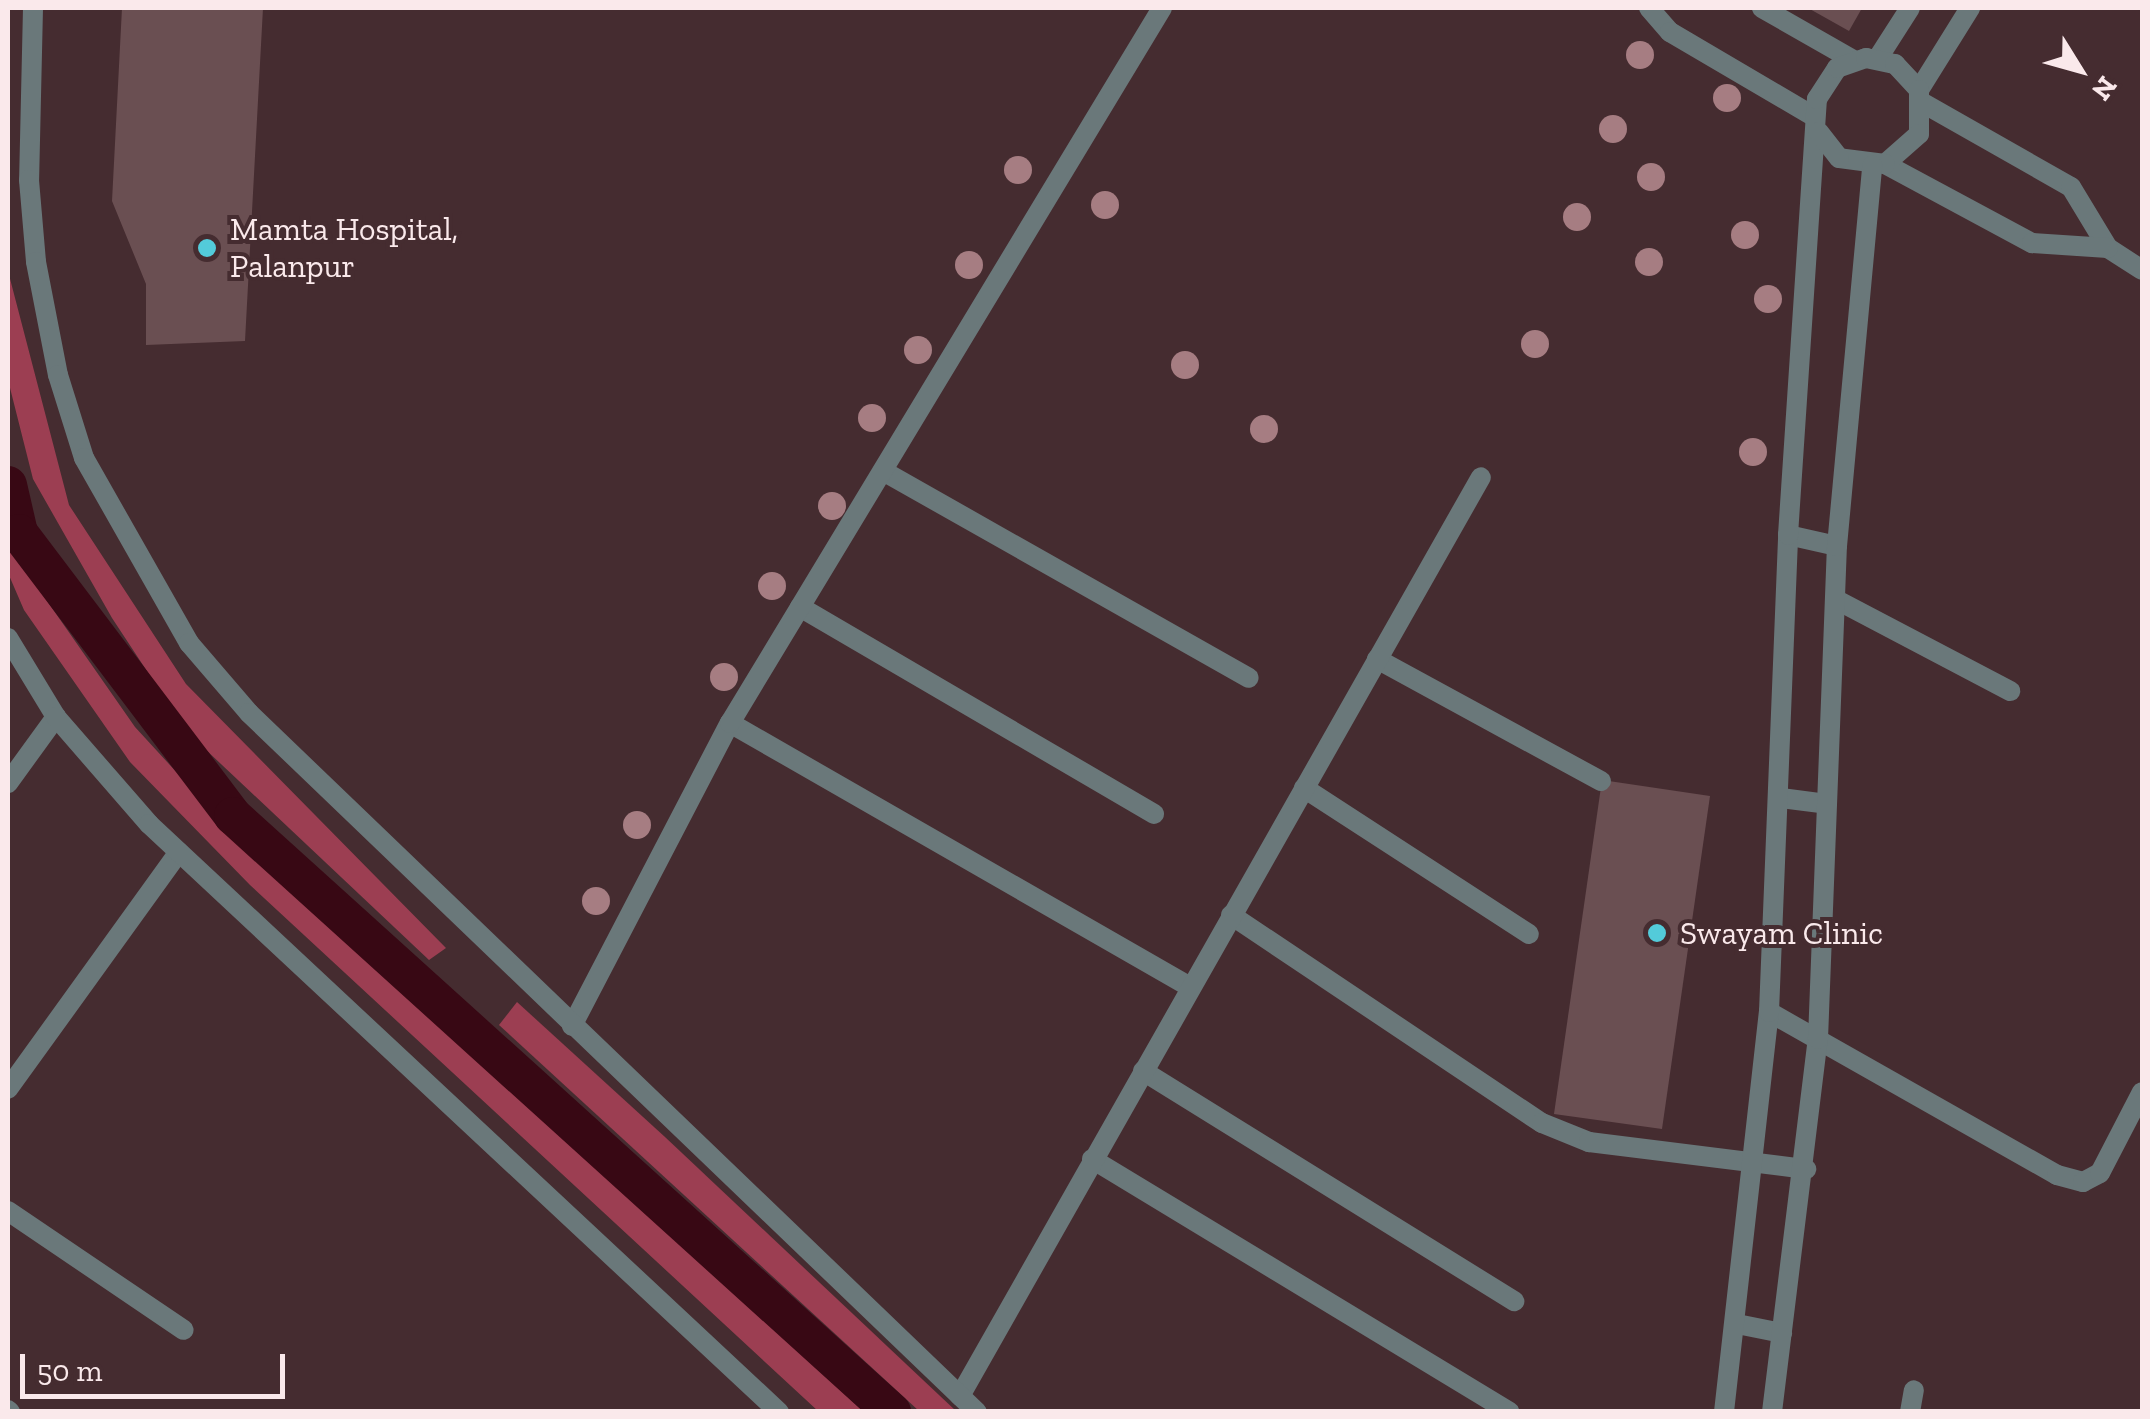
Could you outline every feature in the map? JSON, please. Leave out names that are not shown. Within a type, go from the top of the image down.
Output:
[{"type":"street","points":[[33,8],[29,180],[46,322],[84,458],[124,537],[189,643],[248,713],[977,1412]]},
{"type":"street","points":[[572,1026],[730,723],[1162,8]]},
{"type":"street","points":[[1649,8],[1670,32],[1817,125],[1840,158],[1878,165],[2032,243],[2108,248]]},
{"type":"street","points":[[1762,8],[1853,60]]},
{"type":"street","points":[[1878,58],[1910,8]]},
{"type":"street","points":[[1772,1412],[1806,1169],[1818,1039],[1837,546],[1878,165],[1919,134],[1921,96],[1970,8]]},
{"type":"street","points":[[1724,1412],[1756,1166],[1769,1012],[1781,798],[1788,535],[1817,125],[1824,82],[1853,60],[1878,58],[1895,64],[1921,96],[2072,187],[2108,248],[2142,270]]},
{"type":"street","points":[[882,471],[1249,678]]},
{"type":"street","points":[[960,1396],[1481,478]]},
{"type":"street","points":[[1788,535],[1837,546]]},
{"type":"street","points":[[1835,599],[2010,691]]},
{"type":"street","points":[[800,607],[1154,814]]},
{"type":"street","points":[[8,638],[56,717],[92,764],[180,852],[779,1412]]},
{"type":"street","points":[[1378,659],[1600,780]]},
{"type":"street","points":[[8,783],[56,717]]},
{"type":"street","points":[[730,723],[1190,987]]},
{"type":"street","points":[[1304,788],[1530,934]]},
{"type":"street","points":[[1781,798],[1827,804]]},
{"type":"street","points":[[8,1089],[180,852]]},
{"type":"street","points":[[1231,915],[1542,1124],[1589,1142],[1756,1166],[1806,1169]]},
{"type":"street","points":[[1769,1012],[2057,1175],[2083,1182],[2100,1172],[2142,1092]]},
{"type":"street","points":[[1142,1071],[1514,1300]]},
{"type":"street","points":[[1092,1159],[1509,1412]]},
{"type":"street","points":[[8,1210],[184,1330]]},
{"type":"street","points":[[1736,1324],[1782,1333]]},
{"type":"street","points":[[1910,1412],[1914,1390]]},
{"type":"shaded area","points":[[8,271],[69,505],[186,684],[446,948],[429,960],[187,732],[112,618],[33,479],[8,380]]},
{"type":"shaded area","points":[[8,527],[45,598],[135,727],[225,825],[863,1411],[818,1411],[250,885],[130,762],[24,610],[8,573]]},
{"type":"shaded area","points":[[517,1002],[956,1411],[919,1411],[499,1025]]},
{"type":"building","points":[[122,8],[263,8],[245,341],[146,345],[146,284],[112,201]]},
{"type":"building","points":[[1808,8],[1862,8],[1849,31]]},
{"type":"building","points":[[1602,780],[1710,796],[1662,1129],[1554,1114]]},
{"type":"waterway","points":[[8,485],[19,533],[233,816],[892,1412]]},
{"type":"place","name":"Mamta Hospital, Palanpur","points":[[207,248]]},
{"type":"place","name":"Swayam Clinic","points":[[1657,933]]}]
